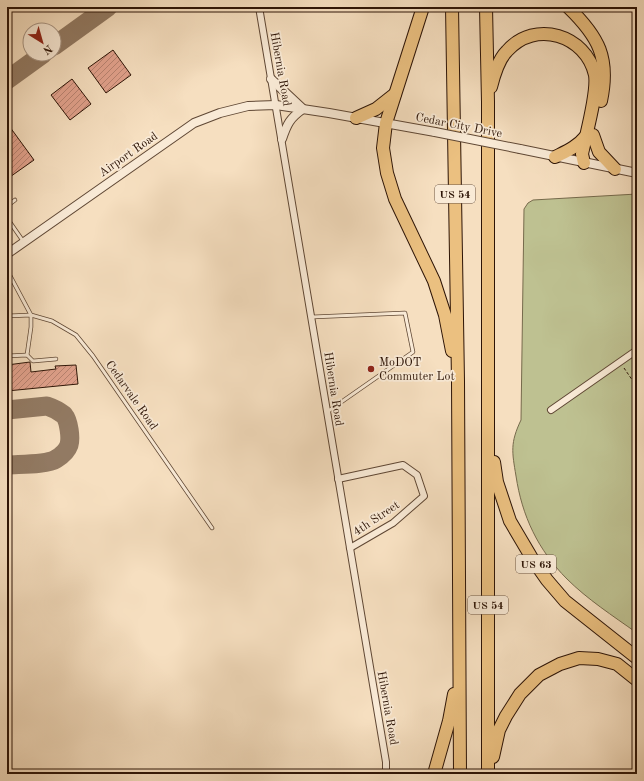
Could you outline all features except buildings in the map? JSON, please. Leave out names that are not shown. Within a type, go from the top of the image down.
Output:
[{"type":"highway","points":[[423,7],[386,123],[383,148],[387,173],[395,199],[434,282],[445,315],[458,381]]},
{"type":"highway","name":"US 54","points":[[452,7],[458,381],[460,774]]},
{"type":"highway","name":"US 54","points":[[486,7],[488,102],[488,774]]},
{"type":"highway","points":[[568,7],[591,31],[597,42],[603,60],[605,74],[603,91],[582,154],[584,163]]},
{"type":"highway","points":[[488,102],[499,62],[506,51],[515,43],[530,35],[546,34],[560,36],[570,40],[584,53],[591,64],[595,77],[595,90],[589,136],[599,152],[615,169]]},
{"type":"highway","points":[[356,118],[376,109],[395,94]]},
{"type":"highway","points":[[555,157],[575,147],[589,136]]},
{"type":"highway","name":"US 63","points":[[488,435],[498,482],[510,520],[533,560],[547,580],[565,601],[637,658]]},
{"type":"highway","points":[[488,774],[499,730],[506,716],[520,694],[539,675],[560,664],[580,658],[598,658],[617,664],[637,680]]},
{"type":"highway","points":[[434,774],[449,721],[460,666]]},
{"type":"street","name":"Hibernia Road","points":[[259,7],[386,762],[386,774]]},
{"type":"street","points":[[271,79],[304,109],[293,116],[286,125],[282,139]]},
{"type":"street","name":"Cedar City Drive","points":[[276,105],[435,132],[637,174]]},
{"type":"street","name":"Airport Road","points":[[7,254],[194,123],[220,112],[248,106],[276,105]]},
{"type":"street","points":[[551,410],[637,350]]},
{"type":"street","name":"4th Street","points":[[338,479],[403,466],[417,475],[424,496],[393,523],[350,548]]},
{"type":"lane","points":[[7,206],[15,200]]},
{"type":"lane","points":[[7,218],[24,242]]},
{"type":"lane","points":[[7,270],[30,315],[31,327],[27,355]]},
{"type":"lane","points":[[312,317],[405,313],[413,352],[327,412]]},
{"type":"lane","name":"Cedarvale Road","points":[[7,316],[30,315],[52,321],[76,335],[94,356],[212,528]]},
{"type":"lane","points":[[7,356],[27,355],[33,361],[56,359]]},
{"type":"path","points":[[620,362],[637,387]]},
{"type":"green space","points":[[637,194],[637,633],[583,593],[567,579],[548,556],[533,532],[522,505],[516,476],[513,448],[517,428],[521,420],[524,209],[528,203],[533,200]]},
{"type":"taxiway","points":[[62,40],[108,7]]},
{"type":"taxiway","points":[[7,80],[32,62]]},
{"type":"taxiway","points":[[7,410],[47,406],[54,409],[66,418],[70,438],[69,445],[62,455],[52,461],[7,465]]},
{"type":"place","name":"MoDOT Commuter Lot","points":[[371,369]]}]
